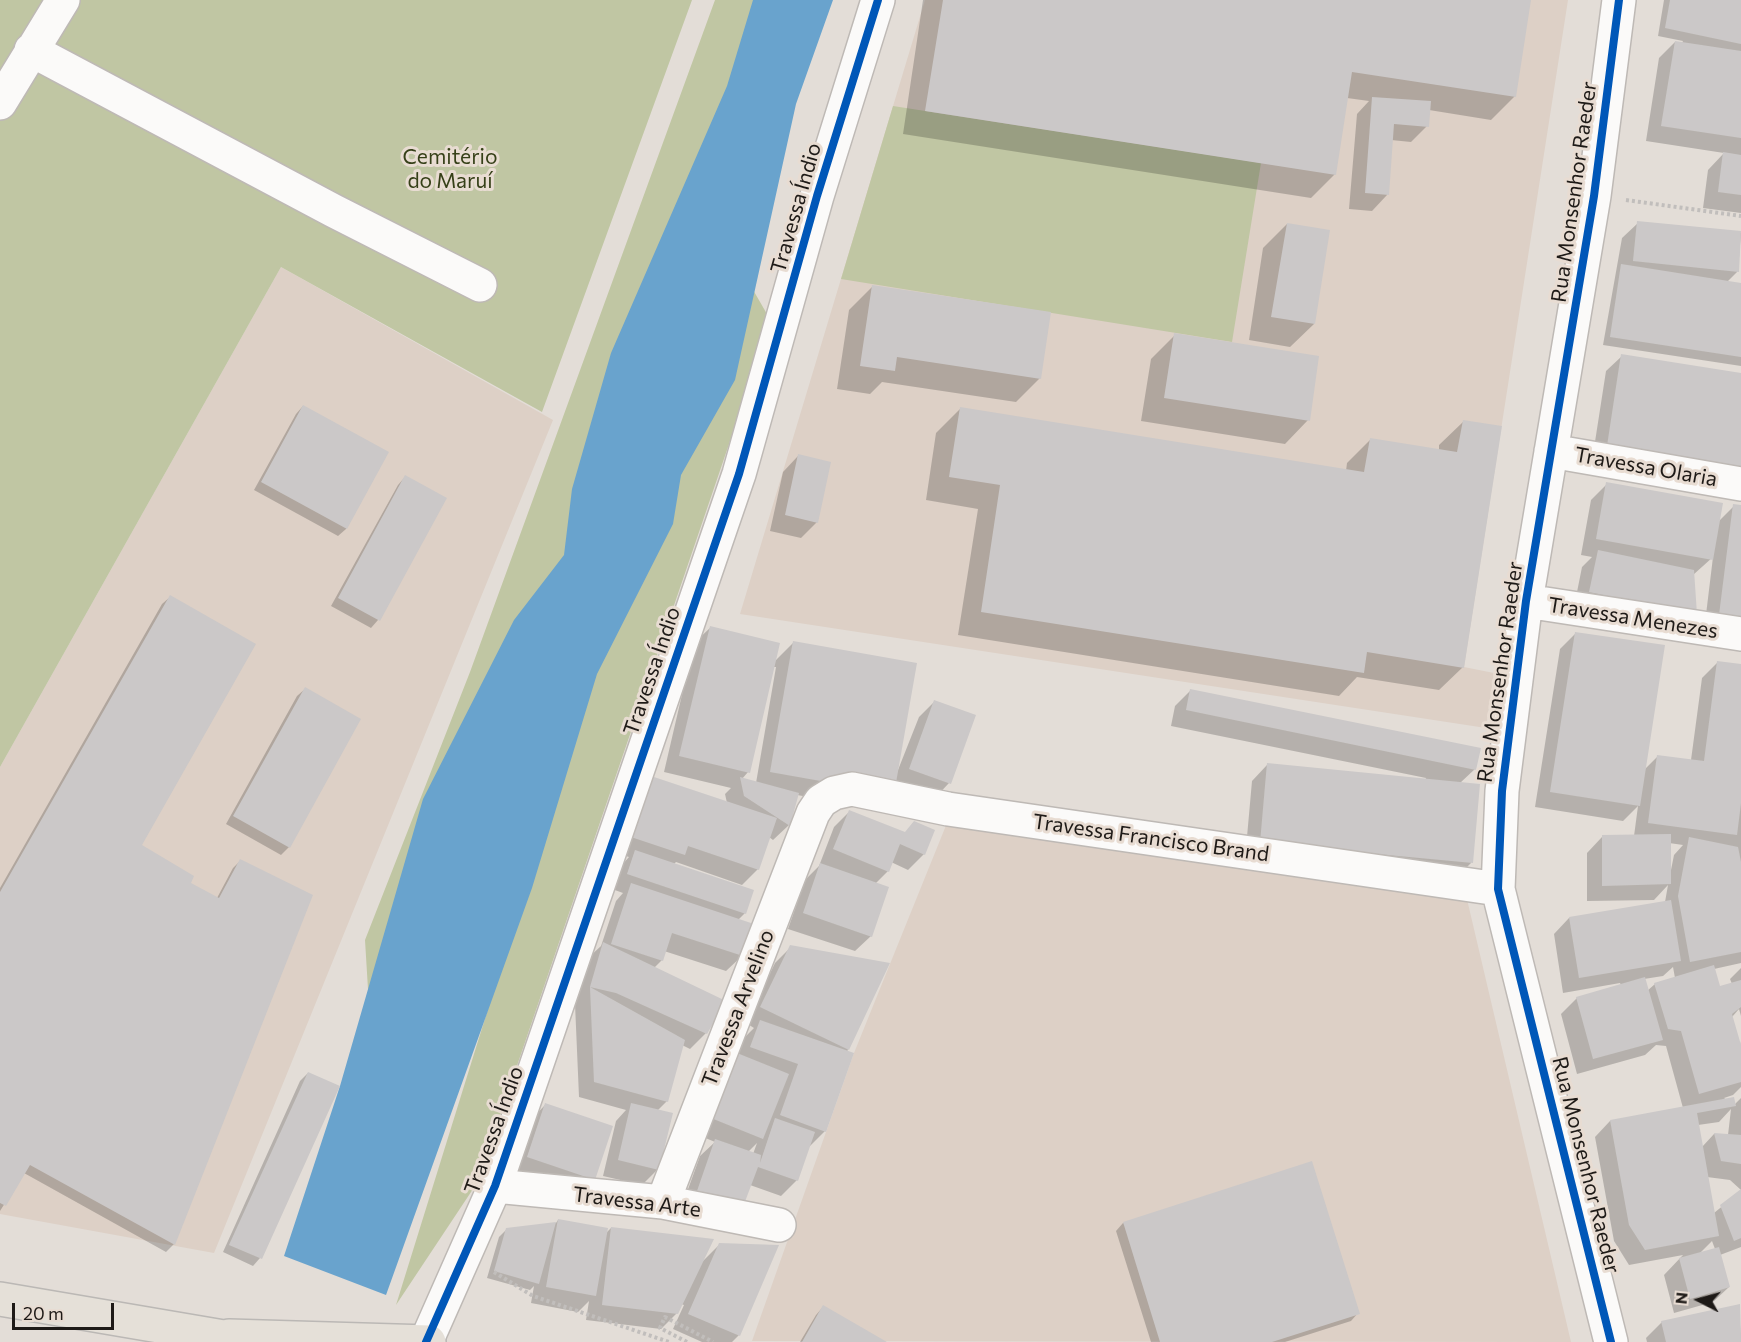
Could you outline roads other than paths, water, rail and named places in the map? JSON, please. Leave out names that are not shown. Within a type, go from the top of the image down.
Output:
[{"type":"highway","points":[[0,1299],[241,1339],[427,1342]]},
{"type":"street","points":[[0,103],[63,0]]},
{"type":"street","name":"Travessa Índio","points":[[427,1342],[495,1186],[739,474],[817,196],[878,0]]},
{"type":"street","name":"Rua Monsenhor Raeder","points":[[1611,1342],[1498,889],[1502,791],[1526,602],[1594,196],[1619,0]]},
{"type":"street","points":[[31,50],[334,211],[480,285]]},
{"type":"street","name":"Travessa Olaria","points":[[1551,452],[1741,483]]},
{"type":"street","name":"Travessa Menezes","points":[[1526,602],[1741,634]]},
{"type":"street","name":"Travessa Francisco Brand","points":[[813,813],[821,801],[827,797],[852,789],[948,809],[1498,889]]},
{"type":"street","name":"Travessa Arvelino","points":[[663,1202],[813,813]]},
{"type":"street","name":"Travessa Arte","points":[[495,1186],[663,1202],[779,1225]]},
{"type":"water","points":[[753,0],[833,0],[796,104],[735,380],[681,475],[673,524],[597,674],[532,888],[386,1295],[284,1256],[340,1086],[423,799],[514,620],[564,555],[572,489],[611,353],[727,86]]},
{"type":"park label","name":"Cemitério do Maruí","points":[[450,169]]}]
